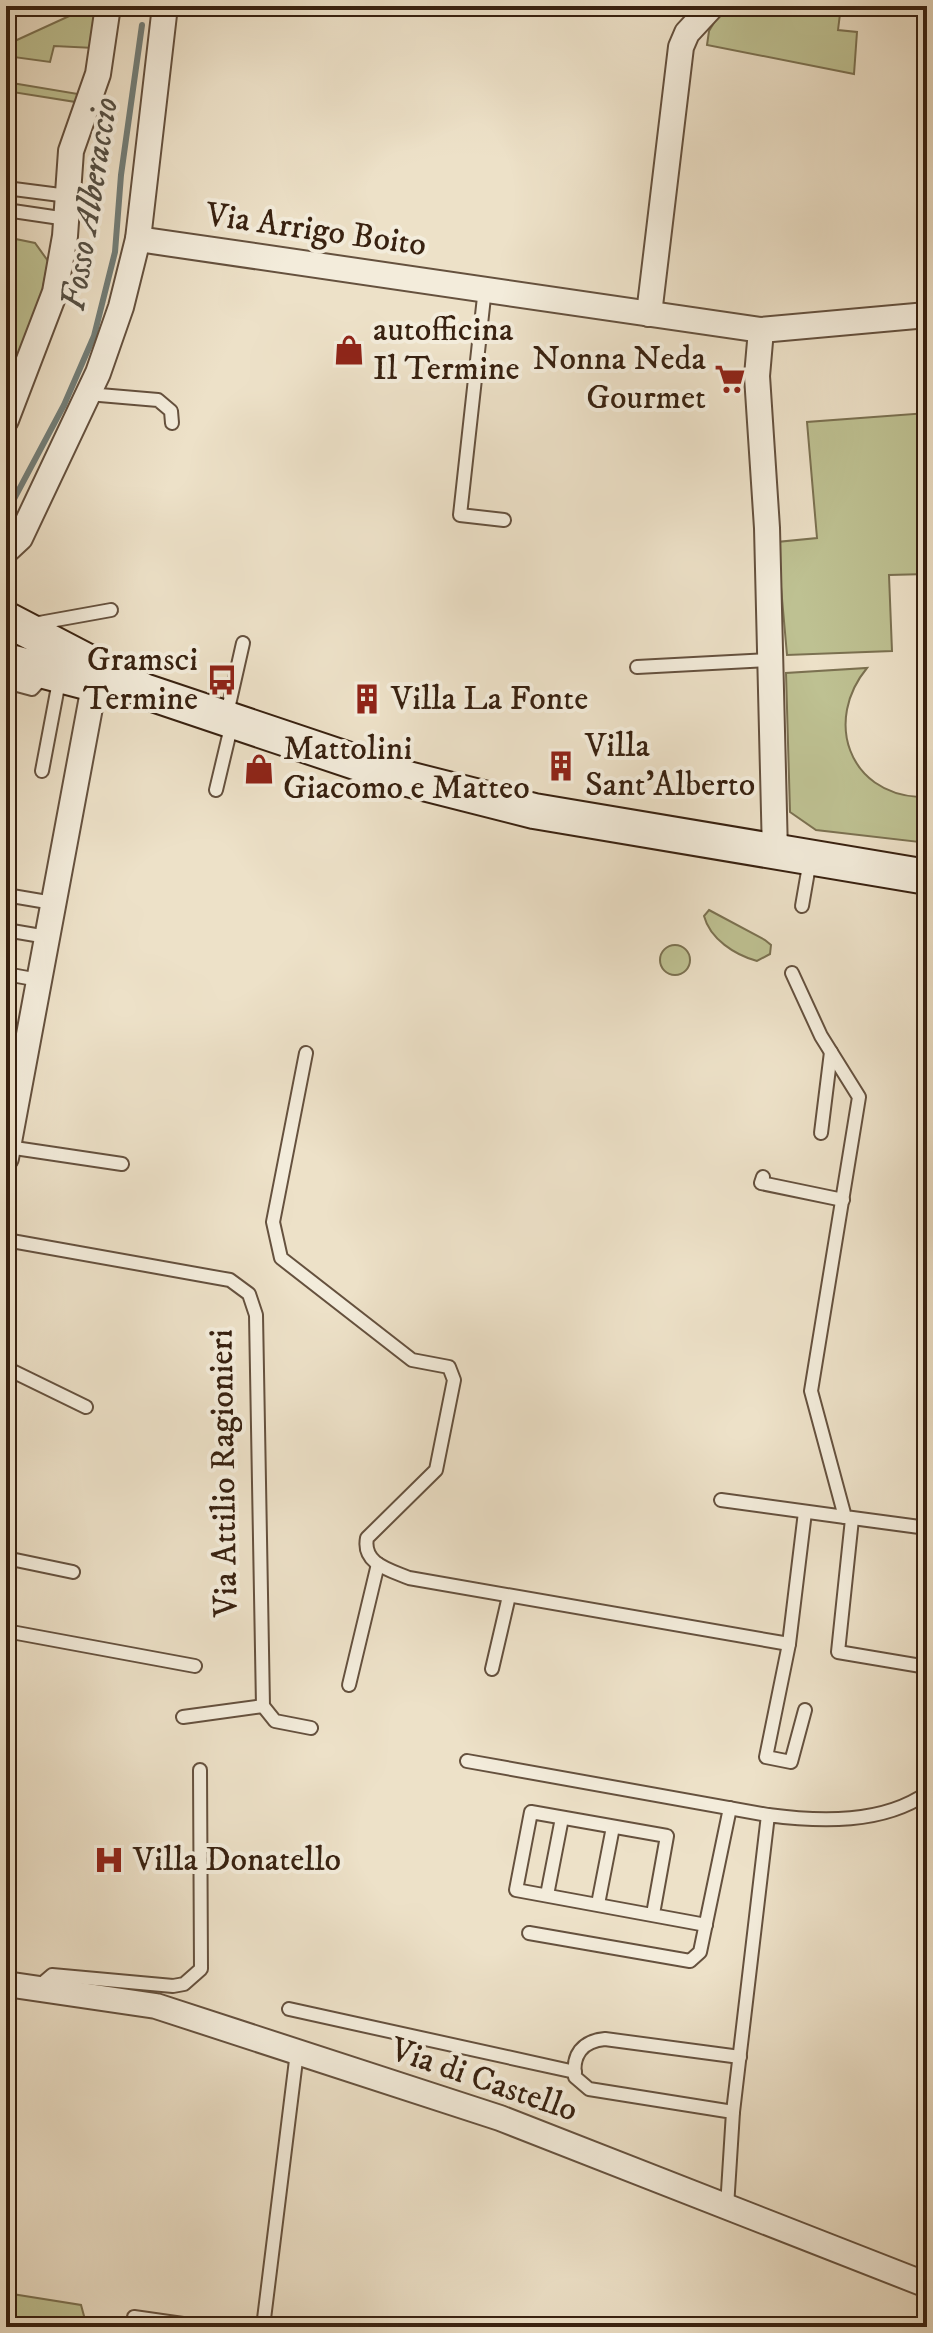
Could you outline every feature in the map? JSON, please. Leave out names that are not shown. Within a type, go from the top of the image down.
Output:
[{"type":"main road","points":[[17,626],[144,691],[400,777],[498,803],[927,877]]},
{"type":"main road","points":[[6,661],[94,686],[144,691]]},
{"type":"street","points":[[6,420],[55,292],[71,151],[98,74],[108,6]]},
{"type":"street","points":[[6,551],[22,535],[88,394],[115,326],[138,239],[165,6]]},
{"type":"street","points":[[649,314],[681,47],[687,33],[712,6]]},
{"type":"street","name":"Via Arrigo Boito","points":[[138,239],[761,330],[927,315]]},
{"type":"street","points":[[761,330],[757,376],[765,477],[775,853]]},
{"type":"street","points":[[7,1152],[11,1109],[39,980],[94,686]]},
{"type":"street","name":"Via di Castello","points":[[6,1984],[156,2006],[500,2118],[927,2285]]},
{"type":"lane","points":[[6,188],[67,207]]},
{"type":"lane","points":[[6,210],[67,207]]},
{"type":"lane","points":[[485,288],[460,515],[504,520]]},
{"type":"lane","points":[[88,394],[158,400],[171,411],[172,423]]},
{"type":"lane","points":[[17,626],[111,610]]},
{"type":"lane","points":[[216,790],[243,643]]},
{"type":"lane","points":[[637,667],[768,660]]},
{"type":"lane","points":[[6,682],[32,689],[54,675]]},
{"type":"lane","points":[[42,771],[54,675]]},
{"type":"lane","points":[[802,906],[811,857]]},
{"type":"lane","points":[[6,895],[53,903]]},
{"type":"lane","points":[[6,930],[47,937]]},
{"type":"lane","points":[[792,973],[831,1052],[859,1097],[811,1391],[849,1518],[838,1652],[927,1667]]},
{"type":"lane","points":[[6,974],[39,980]]},
{"type":"lane","points":[[821,1133],[831,1052]]},
{"type":"lane","points":[[306,1053],[275,1211],[276,1248],[288,1267],[383,1334],[412,1360],[449,1367],[454,1380],[436,1470],[367,1538],[368,1555],[378,1564],[409,1578],[789,1644]]},
{"type":"lane","points":[[7,1152],[122,1164]]},
{"type":"lane","points":[[763,1177],[761,1183],[843,1200]]},
{"type":"lane","name":"Via Attilio Ragionieri","points":[[6,1240],[230,1280],[242,1285],[249,1294],[256,1315],[263,1706]]},
{"type":"lane","points":[[6,1368],[86,1407]]},
{"type":"lane","points":[[721,1500],[927,1528]]},
{"type":"lane","points":[[805,1512],[789,1644],[766,1757],[791,1762],[805,1710]]},
{"type":"lane","points":[[6,1558],[73,1572]]},
{"type":"lane","points":[[349,1685],[378,1564]]},
{"type":"lane","points":[[492,1669],[509,1596]]},
{"type":"lane","points":[[6,1631],[195,1666]]},
{"type":"lane","points":[[183,1717],[263,1706],[275,1721],[311,1728]]},
{"type":"lane","points":[[467,1761],[797,1819],[867,1817],[927,1793]]},
{"type":"lane","points":[[45,1990],[45,1981],[52,1975],[173,1986],[184,1984],[201,1969],[200,1770]]},
{"type":"lane","points":[[529,1933],[690,1961],[700,1952],[730,1808]]},
{"type":"lane","points":[[653,1914],[667,1836],[531,1812],[516,1890],[706,1925]]},
{"type":"lane","points":[[727,2208],[733,2112],[768,1815]]},
{"type":"lane","points":[[547,1895],[562,1818]]},
{"type":"lane","points":[[598,1904],[613,1827]]},
{"type":"lane","points":[[289,2009],[575,2072]]},
{"type":"lane","points":[[733,2112],[598,2091],[580,2083],[575,2072],[578,2051],[587,2044],[605,2039],[740,2057]]},
{"type":"lane","points":[[263,2327],[297,2052]]},
{"type":"lane","points":[[134,2317],[204,2327]]},
{"type":"green space","points":[[91,6],[102,6],[94,48],[54,46],[50,62],[6,56],[6,45]]},
{"type":"green space","points":[[724,6],[841,6],[838,30],[857,32],[854,74],[707,45],[709,31]]},
{"type":"green space","points":[[6,82],[84,95],[82,103],[6,91]]},
{"type":"green space","points":[[6,237],[35,243],[48,261],[40,303],[6,392]]},
{"type":"green space","points":[[927,413],[927,574],[889,575],[892,651],[787,655],[777,542],[817,538],[807,422]]},
{"type":"green space","points":[[867,668],[854,688],[847,710],[846,731],[850,750],[860,768],[875,782],[895,792],[919,797],[919,842],[816,830],[790,812],[786,673]]},
{"type":"green space","points":[[709,910],[765,940],[771,945],[770,954],[757,961],[724,945],[707,924],[704,916]]},
{"type":"green space","points":[[675,945],[686,949],[690,960],[686,971],[675,975],[664,971],[660,960],[664,949]]},
{"type":"green space","points":[[6,2293],[81,2305],[87,2327],[6,2327]]},
{"type":"waterway","name":"Fosso Alberaccio","points":[[6,514],[64,405],[94,336],[115,252],[121,175],[142,25]]},
{"type":"place","name":"autofficina Il Termine","points":[[349,350]]},
{"type":"place","name":"Nonna Neda Gourmet","points":[[730,379]]},
{"type":"place","name":"Gramsci Termine","points":[[222,680]]},
{"type":"place","name":"Villa La Fonte","points":[[367,699]]},
{"type":"place","name":"Villa Sant'Alberto","points":[[561,766]]},
{"type":"place","name":"Mattolini Giacomo e Matteo","points":[[259,769]]},
{"type":"place","name":"Villa Donatello","points":[[109,1860]]}]
